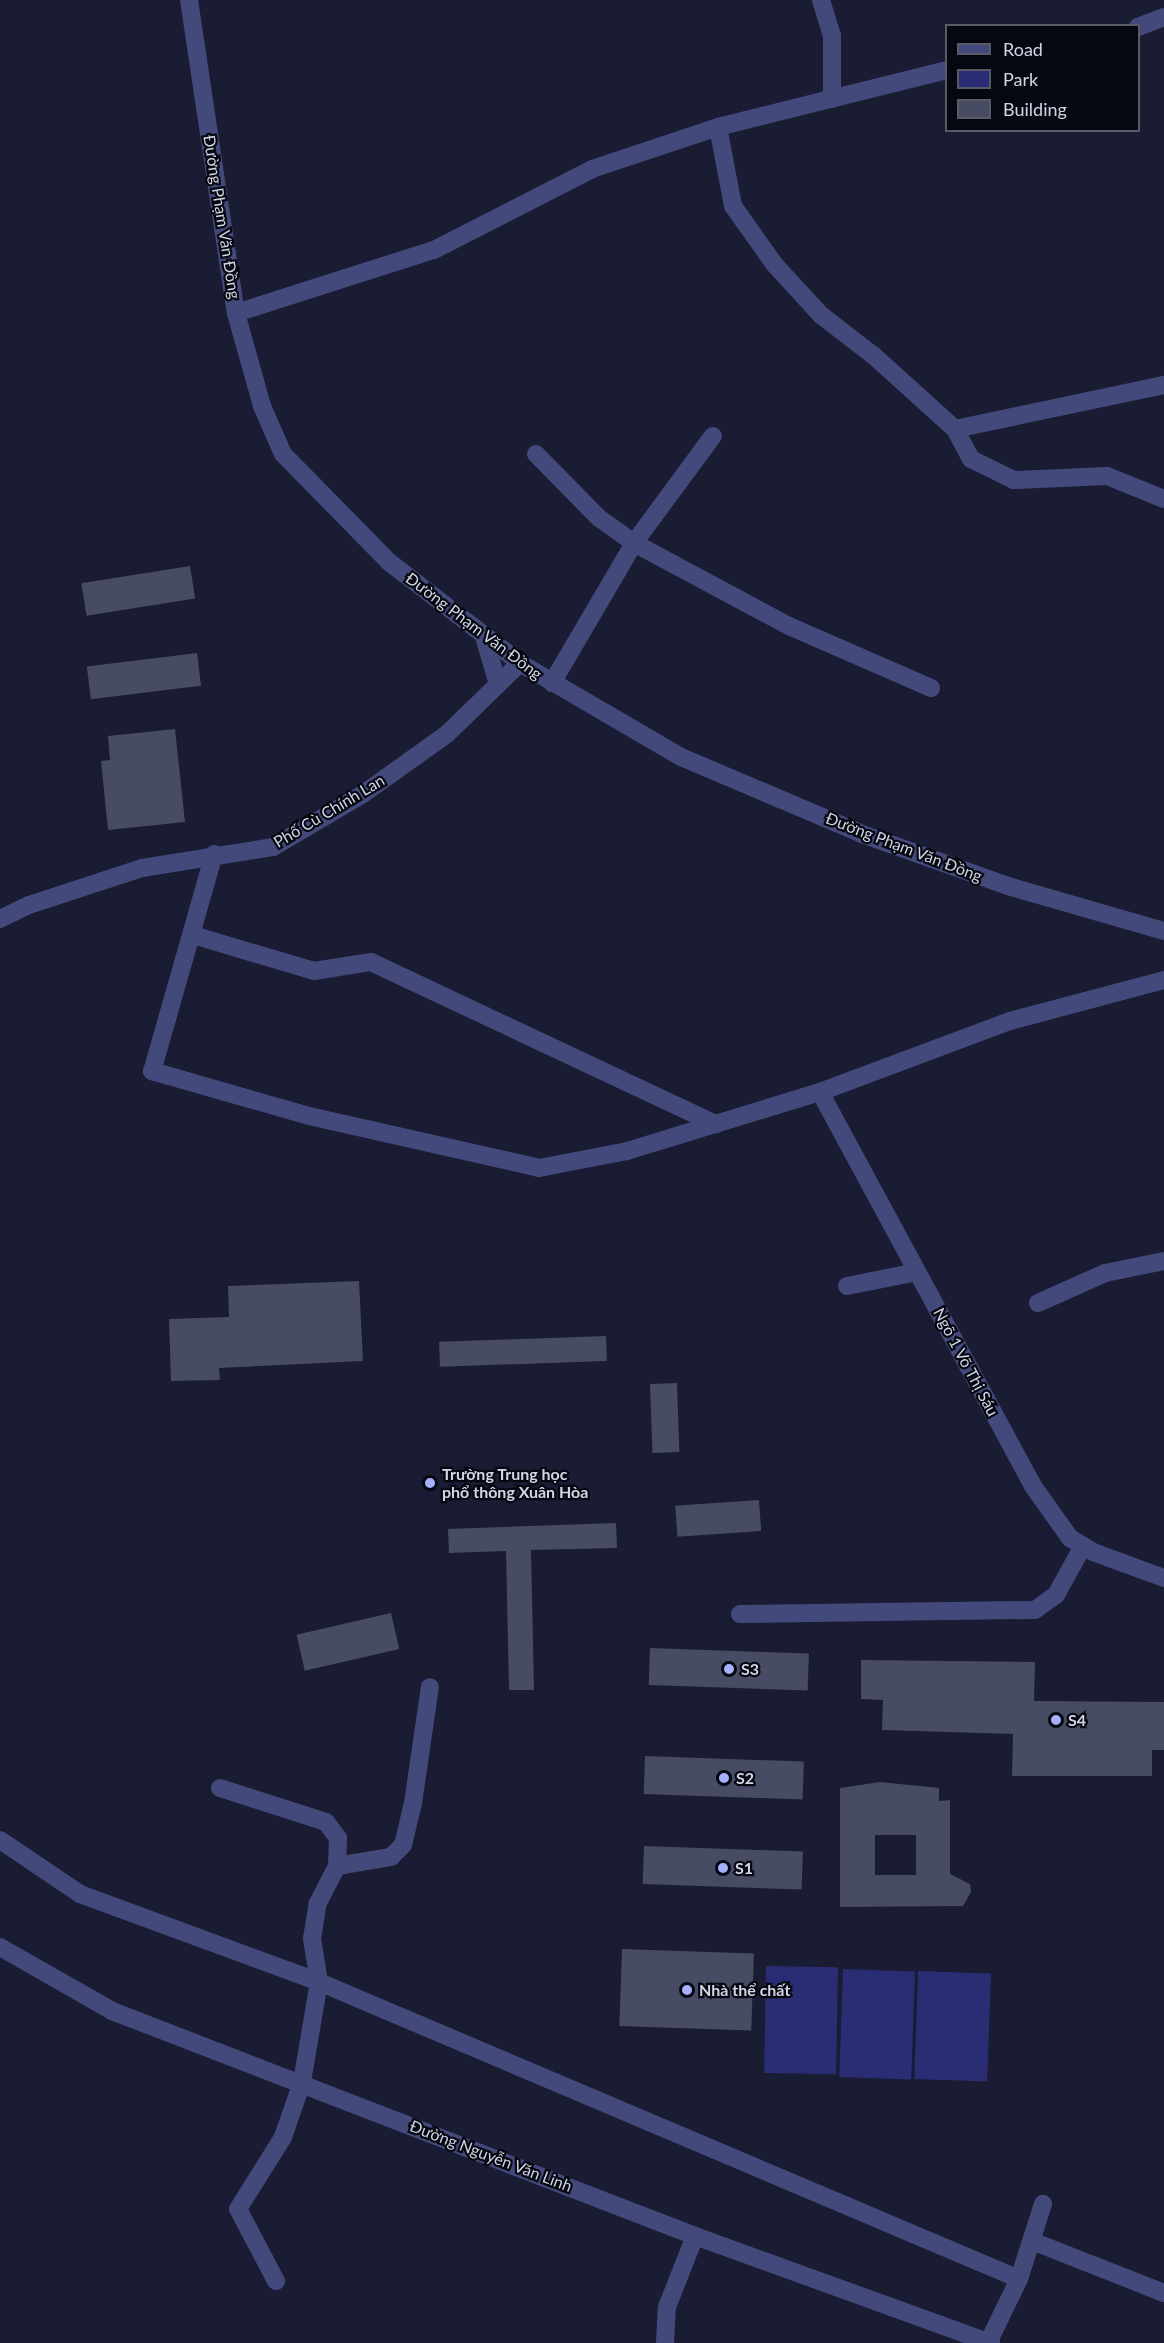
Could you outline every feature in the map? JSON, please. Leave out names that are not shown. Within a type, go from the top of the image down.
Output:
[{"type":"street","name":"Đường Phạm Văn Đồng","points":[[189,0],[236,313],[262,406],[283,454],[389,562],[520,663],[681,757],[862,834],[1008,886],[1164,931]]},
{"type":"street","points":[[821,0],[832,35],[832,99]]},
{"type":"street","points":[[1140,26],[1164,16]]},
{"type":"street","points":[[236,313],[434,250],[592,169],[718,126],[945,70]]},
{"type":"street","points":[[718,126],[733,206],[775,265],[821,315],[873,355],[955,429],[971,459],[1014,480],[1107,476],[1164,499]]},
{"type":"street","points":[[955,429],[1164,385]]},
{"type":"street","points":[[552,683],[634,543],[713,436]]},
{"type":"street","points":[[536,454],[599,518],[634,543],[789,626],[931,688]]},
{"type":"street","points":[[484,637],[498,684]]},
{"type":"street","name":"Phố Cù Chính Lan","points":[[0,919],[28,905],[142,868],[214,854],[273,847],[363,794],[447,734],[520,663]]},
{"type":"street","points":[[214,854],[193,935],[152,1071],[309,1116],[539,1168],[627,1151],[820,1092],[1010,1021],[1164,980]]},
{"type":"street","points":[[193,935],[314,971],[371,962],[716,1124]]},
{"type":"street","name":"Ngõ 1 Võ Thị Sáu","points":[[820,1092],[1033,1486],[1070,1538],[1083,1546],[1164,1578]]},
{"type":"street","points":[[1038,1303],[1105,1273],[1164,1261]]},
{"type":"street","points":[[847,1286],[917,1272]]},
{"type":"street","points":[[740,1614],[1035,1610],[1056,1595],[1083,1546]]},
{"type":"street","points":[[337,1866],[391,1857],[403,1845],[413,1803],[430,1687]]},
{"type":"street","points":[[220,1788],[326,1822],[338,1838],[337,1866],[328,1877],[313,1926],[319,1982],[302,2082],[283,2137],[238,2209],[276,2281]]},
{"type":"street","points":[[0,1840],[80,1894],[319,1982],[1019,2279]]},
{"type":"street","name":"Đường Nguyễn Văn Linh","points":[[0,1947],[112,2011],[302,2082],[695,2236],[989,2343]]},
{"type":"street","points":[[989,2343],[1019,2279],[1043,2204]]},
{"type":"street","points":[[665,2343],[667,2307],[695,2236]]},
{"type":"street","points":[[1032,2241],[1164,2293]]},
{"type":"green space","points":[[766,1966],[838,1967],[836,2074],[764,2073]]},
{"type":"green space","points":[[843,1969],[915,1972],[911,2079],[839,2077]]},
{"type":"green space","points":[[918,1971],[991,1974],[987,2081],[914,2079]]},
{"type":"building","points":[[190,566],[195,599],[87,616],[81,583]]},
{"type":"building","points":[[197,653],[201,686],[91,699],[87,667]]},
{"type":"building","points":[[175,729],[185,822],[108,830],[101,761],[110,760],[108,736]]},
{"type":"building","points":[[359,1281],[363,1361],[219,1368],[220,1380],[171,1381],[169,1319],[229,1317],[228,1286]]},
{"type":"building","points":[[606,1336],[607,1361],[440,1367],[439,1342]]},
{"type":"building","points":[[677,1383],[679,1452],[652,1453],[650,1384]]},
{"type":"building","points":[[759,1500],[761,1531],[677,1537],[675,1506]]},
{"type":"building","points":[[616,1523],[617,1548],[531,1550],[534,1690],[509,1690],[506,1551],[449,1553],[448,1529]]},
{"type":"building","points":[[391,1613],[399,1649],[305,1671],[296,1635]]},
{"type":"building","name":"S3","points":[[650,1648],[809,1654],[808,1691],[649,1685]]},
{"type":"building","name":"S4","points":[[861,1660],[1035,1662],[1034,1701],[1164,1702],[1164,1750],[1152,1750],[1152,1776],[1012,1776],[1013,1734],[882,1730],[883,1700],[861,1699]]},
{"type":"building","name":"S2","points":[[645,1756],[804,1762],[803,1800],[644,1794]]},
{"type":"building","points":[[880,1782],[939,1788],[939,1801],[950,1800],[950,1874],[970,1884],[971,1892],[963,1906],[840,1907],[840,1788]],"holes":[[[875,1835],[916,1835],[916,1875],[875,1875]]]},
{"type":"building","name":"S1","points":[[644,1846],[803,1852],[802,1890],[643,1884]]},
{"type":"building","name":"Nhà thể chất","points":[[622,1949],[754,1954],[751,2031],[619,2026]]},
{"type":"place","name":"Trường Trung học phổ thông Xuân Hòa","points":[[430,1483]]},
{"type":"place","name":"S3","points":[[729,1669]]},
{"type":"place","name":"S4","points":[[1056,1720]]},
{"type":"place","name":"S2","points":[[724,1778]]},
{"type":"place","name":"S1","points":[[723,1868]]},
{"type":"place","name":"Nhà thể chất","points":[[687,1990]]}]
